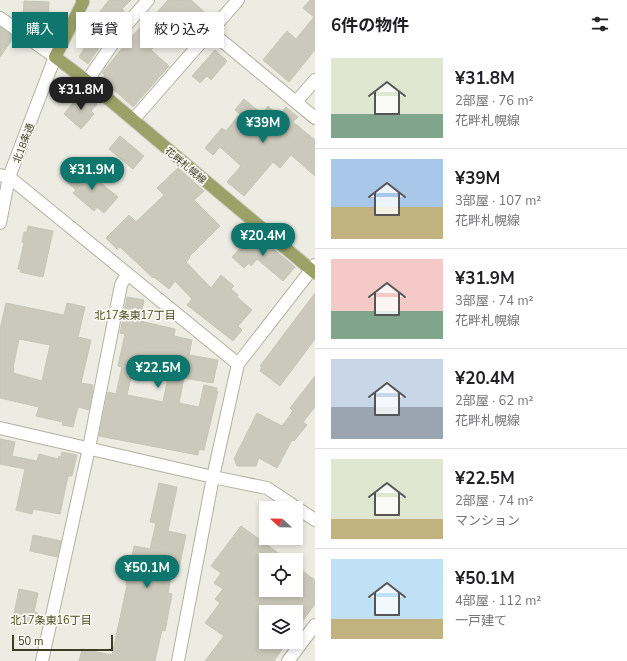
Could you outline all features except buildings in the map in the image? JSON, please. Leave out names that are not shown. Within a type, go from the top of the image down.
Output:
[{"type":"main road","name":"北18条通","points":[[56,57],[83,0]]},
{"type":"main road","name":"花畔札幌線","points":[[56,57],[87,81],[314,270]]},
{"type":"street","points":[[87,81],[122,30],[148,0]]},
{"type":"street","points":[[224,16],[238,0]]},
{"type":"street","points":[[0,18],[56,57]]},
{"type":"street","points":[[224,43],[315,118]]},
{"type":"street","points":[[133,120],[195,48]]},
{"type":"street","name":"北18条通","points":[[0,223],[5,176],[56,57]]},
{"type":"street","points":[[296,102],[315,80]]},
{"type":"street","points":[[5,176],[238,364]]},
{"type":"street","points":[[178,661],[213,477],[238,364],[314,270]]},
{"type":"street","points":[[42,661],[89,448],[122,285],[127,274]]},
{"type":"street","points":[[0,428],[267,488],[315,520]]},
{"type":"street","points":[[288,661],[315,625]]},
{"type":"district","name":"北17条東17丁目","points":[[135,315]]},
{"type":"district","name":"北17条東16丁目","points":[[51,620]]}]
